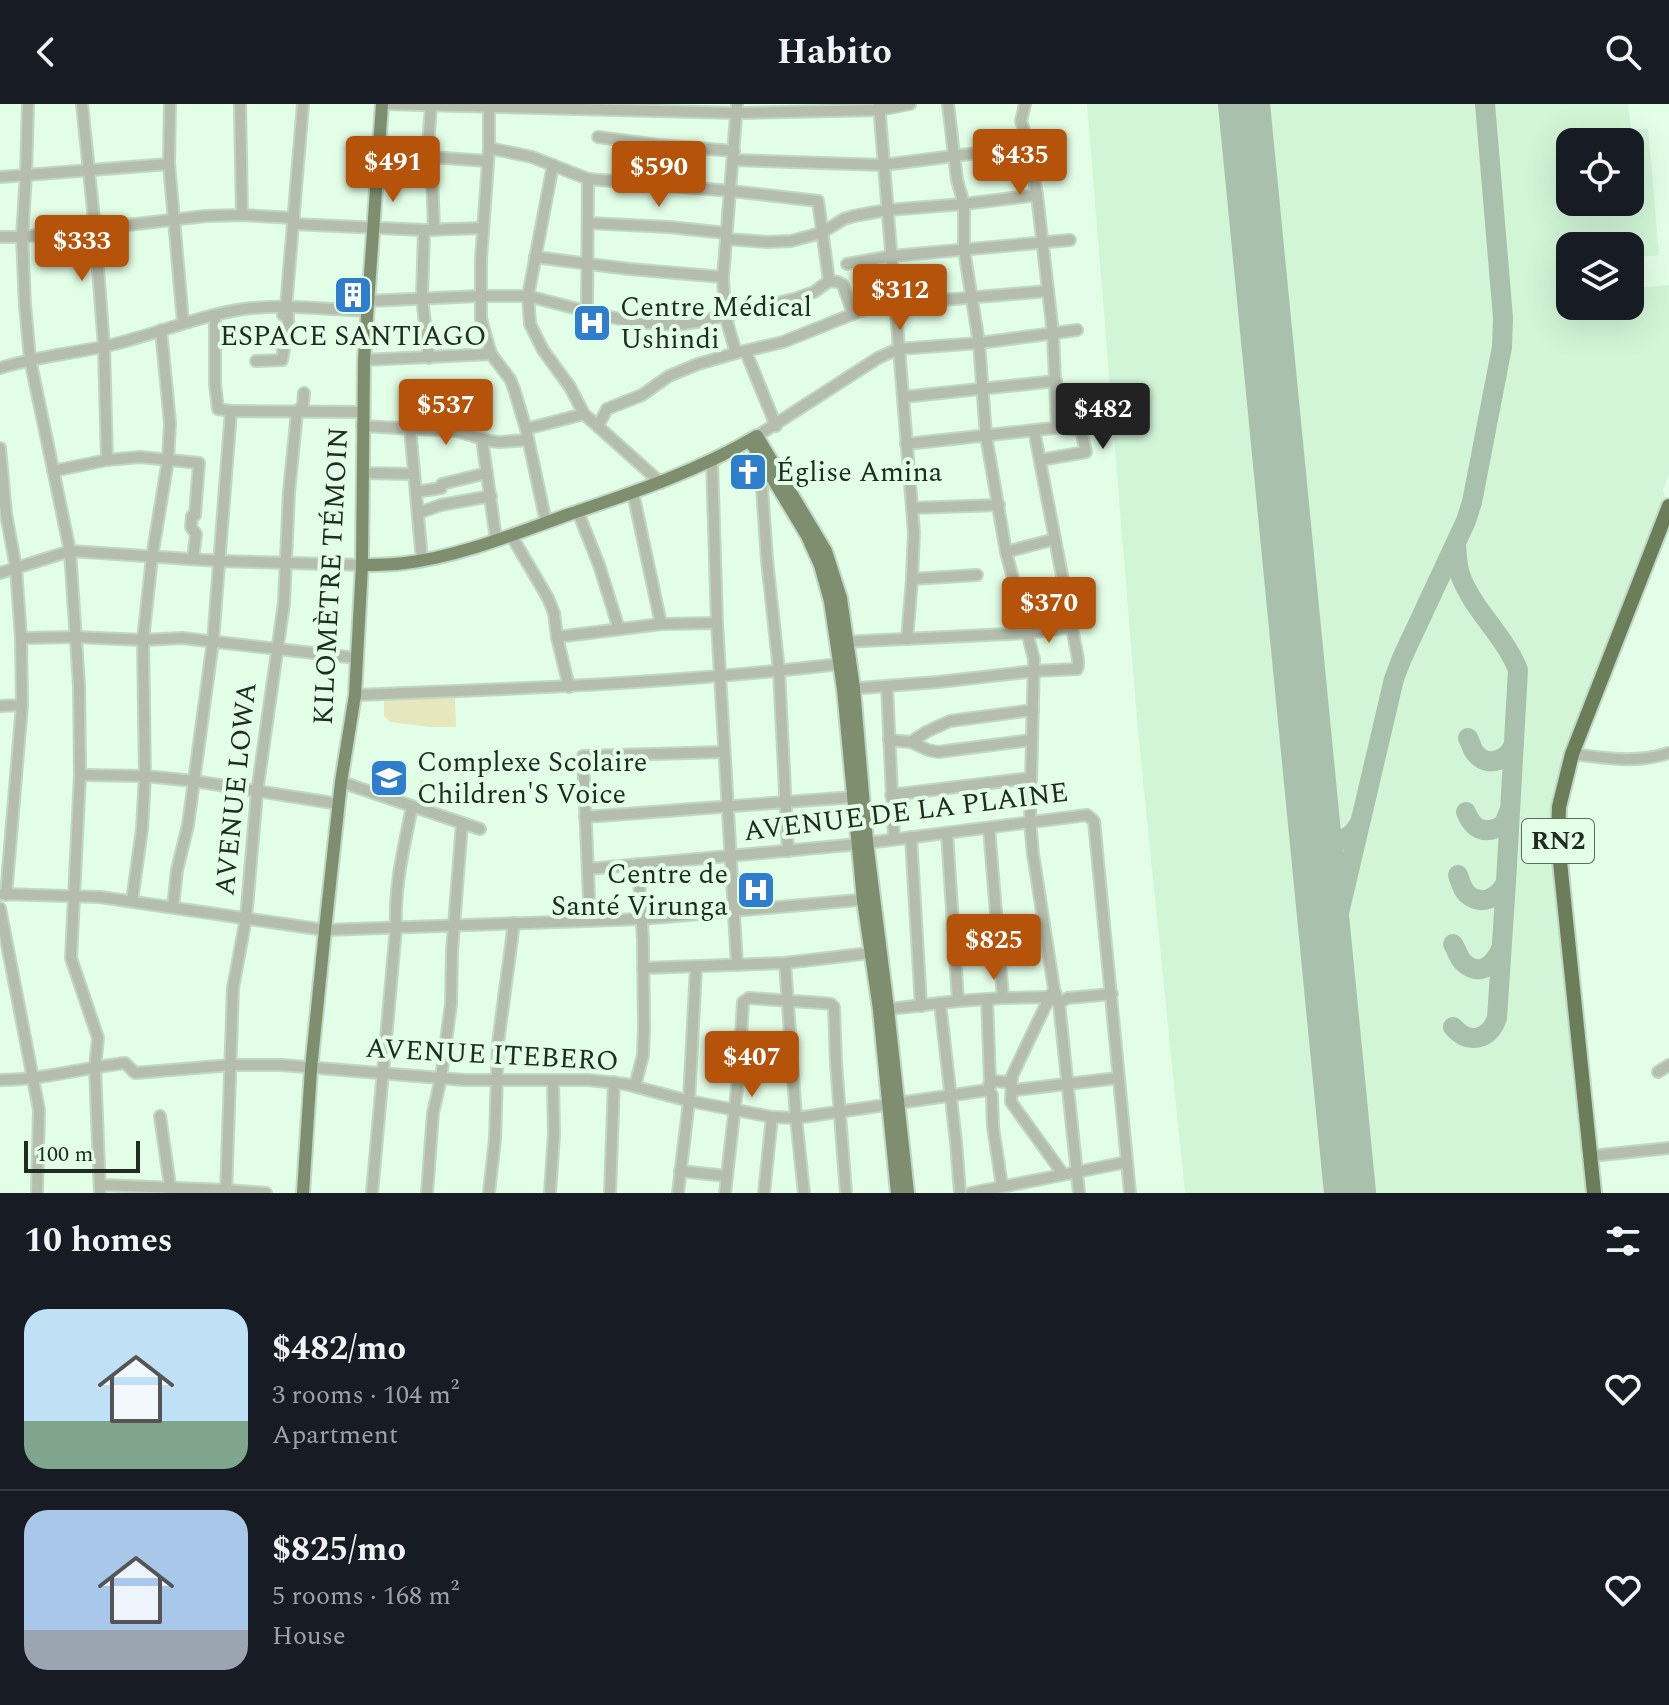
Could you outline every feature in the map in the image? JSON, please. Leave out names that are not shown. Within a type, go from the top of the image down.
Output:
[{"type":"highway","name":"RN2","points":[[1594,1193],[1558,842],[1559,807],[1572,754],[1669,506]]},
{"type":"main road","name":"KILOMÈTRE TÉMOIN","points":[[303,1193],[325,930],[341,782],[355,695],[362,565],[366,306],[383,104]]},
{"type":"main road","points":[[754,438],[760,457],[821,554]]},
{"type":"main road","points":[[362,565],[422,560],[511,535],[661,483],[712,461],[754,438]]},
{"type":"main road","points":[[754,438],[821,554],[843,642],[868,900],[870,953],[884,1010]]},
{"type":"main road","points":[[843,642],[840,664],[848,689],[854,797],[863,843]]},
{"type":"main road","points":[[868,900],[884,1010],[898,1144],[908,1193]]},
{"type":"main road","points":[[897,1193],[898,1144]]},
{"type":"street","points":[[28,104],[22,237],[25,305],[30,359],[70,551],[79,685],[80,775],[71,958],[97,1036],[95,1067],[100,1189],[266,1193]]},
{"type":"street","points":[[82,104],[104,347],[107,460]]},
{"type":"street","points":[[170,104],[169,164],[183,322]]},
{"type":"street","points":[[240,104],[242,215]]},
{"type":"street","points":[[256,361],[282,360],[282,336],[288,335],[288,316],[283,315],[303,104]]},
{"type":"street","points":[[383,104],[737,108],[910,104]]},
{"type":"street","points":[[948,104],[953,156],[964,204],[964,250],[979,343],[986,436],[1006,552],[1034,659],[1030,822],[1079,1193]]},
{"type":"street","points":[[1025,104],[1021,121],[1037,195],[1053,334],[1056,427]]},
{"type":"street","points":[[429,358],[422,298],[429,230],[431,105]]},
{"type":"street","points":[[489,106],[489,148],[482,228],[481,319],[491,354],[510,379],[527,435],[546,522]]},
{"type":"street","points":[[879,107],[914,532],[907,639]]},
{"type":"street","points":[[737,108],[723,277],[725,315],[776,426]]},
{"type":"street","points":[[598,137],[733,155],[883,165],[985,152],[1026,137]]},
{"type":"street","points":[[489,148],[532,157],[588,179],[818,201],[829,281]]},
{"type":"street","points":[[379,157],[487,161]]},
{"type":"street","points":[[0,177],[169,164]]},
{"type":"street","points":[[553,165],[528,296],[530,324],[535,337],[570,387],[584,414],[661,483]]},
{"type":"street","points":[[1033,172],[1052,169]]},
{"type":"street","points":[[587,312],[588,179]]},
{"type":"street","points":[[588,223],[669,227],[767,242],[791,241],[821,233],[854,216],[1037,195]]},
{"type":"street","points":[[0,237],[242,215],[373,228],[482,228]]},
{"type":"street","points":[[847,264],[892,256],[1070,240]]},
{"type":"street","points":[[535,257],[723,277]]},
{"type":"street","points":[[0,368],[30,359],[104,347],[183,322],[246,309],[366,306],[422,298],[528,296],[634,322],[665,325],[703,321],[794,299],[814,292],[829,281],[843,285],[853,314]]},
{"type":"street","points":[[598,426],[609,408],[642,395],[671,375],[698,364],[783,342],[873,306],[1048,291]]},
{"type":"street","points":[[215,315],[218,409],[362,412]]},
{"type":"street","points":[[132,901],[142,829],[145,776],[143,640],[152,557],[168,460],[170,421],[161,330]]},
{"type":"street","points":[[754,438],[878,358],[898,349],[979,343],[1077,330]]},
{"type":"street","points":[[364,360],[491,354]]},
{"type":"street","points":[[903,397],[1056,381]]},
{"type":"street","name":"AVENUE LOWA","points":[[226,1191],[234,986],[246,918],[257,792],[284,603],[289,492],[297,412],[303,405],[304,393]]},
{"type":"street","points":[[173,907],[177,870],[188,829],[213,641],[231,411]]},
{"type":"street","points":[[362,426],[456,431],[499,442],[584,414]]},
{"type":"street","points":[[906,444],[1056,427],[1081,430],[1086,452],[1040,460]]},
{"type":"street","points":[[410,428],[422,560]]},
{"type":"street","points":[[848,689],[1077,669],[1078,659],[1034,430]]},
{"type":"street","points":[[482,439],[496,539]]},
{"type":"street","points":[[0,448],[6,514],[16,568],[22,705],[3,894],[74,895],[132,901],[325,930],[641,919],[868,900]]},
{"type":"street","points":[[53,471],[107,460],[143,457],[199,463],[195,515],[192,516],[191,527],[196,534],[193,559]]},
{"type":"street","points":[[760,457],[779,671],[788,851]]},
{"type":"street","points":[[712,461],[717,623],[737,965]]},
{"type":"street","points":[[362,473],[414,474]]},
{"type":"street","points":[[416,492],[441,488],[442,484],[487,473]]},
{"type":"street","points":[[633,493],[661,624]]},
{"type":"street","points":[[418,513],[453,502],[491,496]]},
{"type":"street","points":[[912,508],[999,505]]},
{"type":"street","points":[[578,512],[619,629]]},
{"type":"street","points":[[511,535],[554,613],[569,687]]},
{"type":"street","points":[[1006,552],[1055,539]]},
{"type":"street","points":[[0,573],[70,551],[220,561],[362,565]]},
{"type":"street","points":[[912,579],[977,575]]},
{"type":"street","points":[[557,637],[661,624],[717,623]]},
{"type":"street","points":[[843,642],[1028,633],[1071,627]]},
{"type":"street","points":[[21,638],[179,638],[357,658]]},
{"type":"street","points":[[355,695],[569,687],[840,664]]},
{"type":"street","points":[[887,686],[894,839]]},
{"type":"street","points":[[0,706],[22,705]]},
{"type":"street","points":[[911,742],[950,721],[1033,710]]},
{"type":"street","points":[[889,740],[911,742],[938,752],[1032,740]]},
{"type":"street","points":[[590,921],[583,756],[724,752]]},
{"type":"street","points":[[1572,754],[1648,760],[1669,753]]},
{"type":"street","points":[[80,775],[145,776],[194,781],[339,804]]},
{"type":"street","points":[[891,795],[1031,778]]},
{"type":"street","points":[[341,782],[480,829]]},
{"type":"street","points":[[585,817],[854,797]]},
{"type":"street","points":[[372,1193],[396,928],[395,901],[412,807]]},
{"type":"street","name":"AVENUE DE LA PLAINE","points":[[588,869],[863,843],[1087,815],[1093,818],[1130,1193]]},
{"type":"street","points":[[427,1193],[431,1132],[451,1004],[462,823]]},
{"type":"street","points":[[989,828],[1003,998]]},
{"type":"street","points":[[947,833],[958,1001]]},
{"type":"street","points":[[911,837],[921,1006]]},
{"type":"street","points":[[635,1086],[643,1046],[638,864]]},
{"type":"street","points":[[0,908],[39,1110],[37,1193]]},
{"type":"street","points":[[489,1193],[495,1139],[501,1012],[514,923]]},
{"type":"street","points":[[643,968],[785,963],[870,953]]},
{"type":"street","points":[[785,963],[804,1193]]},
{"type":"street","points":[[678,1193],[689,1101],[696,967]]},
{"type":"street","points":[[884,1010],[958,1001],[1112,994]]},
{"type":"street","points":[[1054,997],[1012,1076],[1011,1102],[1063,1174]]},
{"type":"street","points":[[725,1193],[739,1071],[743,1002],[749,998],[831,1004],[834,1007],[846,1193]]},
{"type":"street","points":[[987,999],[990,1092],[1002,1186]]},
{"type":"street","points":[[940,1003],[960,1193]]},
{"type":"street","name":"AVENUE ITEBERO","points":[[0,1080],[33,1079],[125,1063],[136,1073],[231,1065],[281,1065],[497,1081],[577,1079],[614,1082],[689,1101],[772,1117],[796,1118],[949,1094],[990,1092],[1006,1096],[1011,1091]]},
{"type":"street","points":[[1658,1072],[1669,1065]]},
{"type":"street","points":[[1011,1091],[1118,1078]]},
{"type":"street","points":[[550,1193],[554,1134],[553,1080]]},
{"type":"street","points":[[610,1193],[614,1082]]},
{"type":"street","points":[[160,1116],[171,1191]]},
{"type":"street","points":[[764,1193],[772,1117]]},
{"type":"street","points":[[1591,1156],[1669,1148]]},
{"type":"street","points":[[971,1193],[991,1191],[1002,1186],[1023,1188],[1063,1174],[1127,1162]]},
{"type":"street","points":[[680,1171],[727,1176]]},
{"type":"shaded area","points":[[1087,104],[1628,104],[1631,128],[1556,128],[1556,216],[1644,216],[1644,128],[1648,128],[1659,255],[1644,257],[1644,232],[1556,232],[1556,320],[1644,320],[1644,287],[1669,285],[1669,474],[1663,490],[1666,500],[1556,800],[1589,1193],[1185,1193],[1138,731]]},
{"type":"shaded area","points":[[455,698],[456,727],[390,722],[384,716],[384,699]]},
{"type":"shaded area","points":[[421,780],[450,792],[446,796],[418,788]]},
{"type":"taxiway","points":[[1328,969],[1394,679],[1466,521],[1502,347],[1503,318],[1485,104]]},
{"type":"taxiway","points":[[1453,1027],[1459,1033],[1478,1038],[1489,1031],[1497,1018],[1518,670],[1461,577],[1456,545]]},
{"type":"taxiway","points":[[1468,738],[1475,753],[1487,761],[1503,758],[1514,744]]},
{"type":"taxiway","points":[[1466,812],[1476,827],[1491,830],[1504,824],[1509,811]]},
{"type":"taxiway","points":[[1314,823],[1326,838],[1337,841],[1347,837],[1359,824]]},
{"type":"taxiway","points":[[1458,875],[1465,892],[1479,900],[1495,896],[1506,882]]},
{"type":"taxiway","points":[[1453,944],[1463,962],[1475,969],[1485,968],[1501,949]]},
{"type":"runway","points":[[1244,104],[1350,1193]]},
{"type":"place","name":"ESPACE SANTIAGO","points":[[353,295]]},
{"type":"place","name":"Centre Médical Ushindi","points":[[592,323]]},
{"type":"place","name":"Église Amina","points":[[748,472]]},
{"type":"place","name":"Complexe Scolaire Children'S Voice","points":[[389,778]]},
{"type":"place","name":"Centre de Santé Virunga","points":[[756,890]]}]
